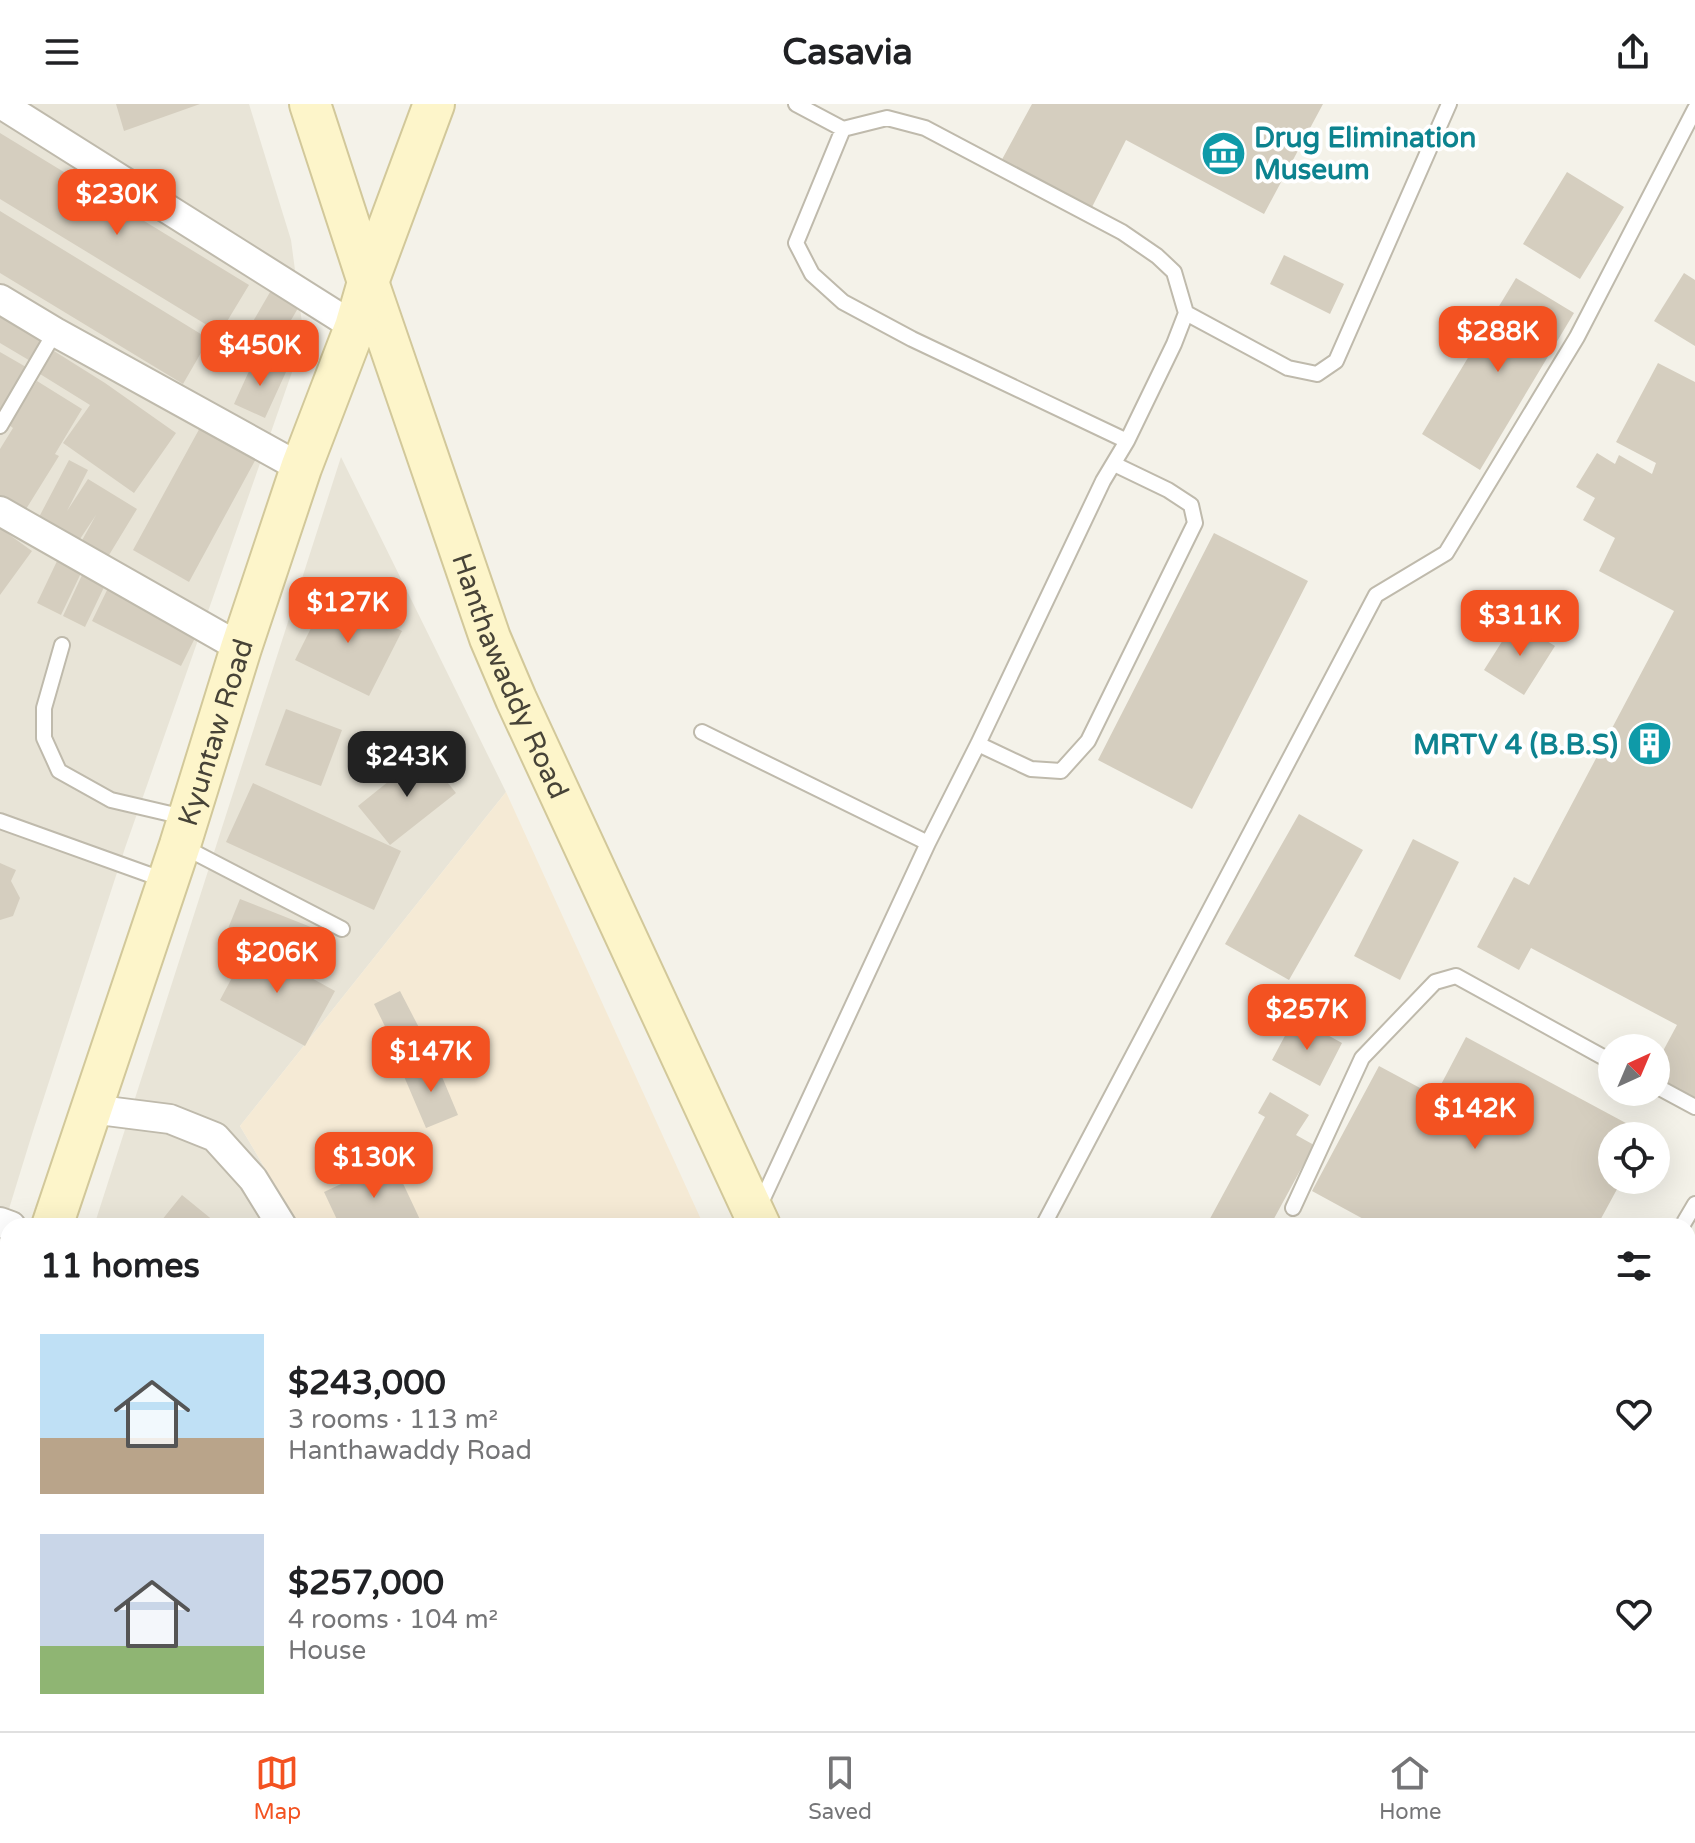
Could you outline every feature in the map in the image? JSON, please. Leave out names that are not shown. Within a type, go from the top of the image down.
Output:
[{"type":"main road","name":"Hanthawaddy Road","points":[[310,104],[490,638],[757,1218]]},
{"type":"main road","name":"Kyuntaw Road","points":[[55,1218],[301,468],[434,104]]},
{"type":"street","points":[[1,104],[355,327]]},
{"type":"street","points":[[0,299],[301,468]]},
{"type":"street","points":[[0,511],[241,648]]},
{"type":"street","points":[[91,1109],[170,1119],[215,1137],[253,1179],[277,1218]]},
{"type":"lane","points":[[759,1218],[928,843],[1103,481],[1127,441],[1186,313],[1174,272],[1122,232],[925,128],[887,118],[843,129],[796,104]]},
{"type":"lane","points":[[1186,313],[1288,368],[1317,374],[1336,361],[1449,104]]},
{"type":"lane","points":[[1047,1218],[1376,595],[1446,553],[1577,337],[1695,109]]},
{"type":"lane","points":[[843,129],[796,243],[812,274],[843,302],[898,332],[1127,441]]},
{"type":"lane","points":[[0,426],[55,332]]},
{"type":"lane","points":[[978,744],[1031,769],[1061,771],[1088,741],[1195,523],[1191,505],[1168,490],[1114,464]]},
{"type":"lane","points":[[62,645],[44,708],[44,738],[59,771],[111,800],[178,848],[342,929]]},
{"type":"lane","points":[[702,732],[928,843]]},
{"type":"lane","points":[[0,821],[178,848]]},
{"type":"lane","points":[[1293,1208],[1362,1058],[1435,982],[1456,976],[1598,1054]]},
{"type":"lane","points":[[1670,1094],[1695,1107]]},
{"type":"shaded area","points":[[0,104],[249,104],[291,240],[304,338],[125,848],[6,1218],[0,1218]]},
{"type":"shaded area","points":[[341,457],[506,792],[240,1126],[294,1218],[97,1218]]},
{"type":"shaded area","points":[[506,792],[700,1218],[294,1218],[240,1126]]},
{"type":"building","points":[[116,104],[200,104],[124,131]]},
{"type":"building","name":"Drug Elimination Museum","points":[[1032,104],[1323,104],[1264,214],[1126,140],[1089,213],[999,165]]},
{"type":"building","points":[[0,133],[249,285],[220,333],[0,199]]},
{"type":"building","points":[[1567,172],[1624,207],[1580,279],[1523,244]]},
{"type":"building","points":[[0,211],[209,339],[183,384],[0,273]]},
{"type":"building","points":[[1284,255],[1344,284],[1330,314],[1270,284]]},
{"type":"building","points":[[1684,273],[1695,280],[1695,346],[1654,321]]},
{"type":"building","points":[[1516,278],[1574,313],[1480,470],[1422,434]]},
{"type":"building","points":[[273,287],[301,303],[269,358],[241,342]]},
{"type":"building","points":[[0,314],[45,341],[32,362],[0,343]]},
{"type":"building","points":[[54,351],[176,433],[134,493],[63,443],[90,405],[40,374]]},
{"type":"building","points":[[0,352],[26,367],[0,412]]},
{"type":"building","points":[[255,358],[286,372],[265,418],[234,404]]},
{"type":"building","name":"MRTV 4 (B.B.S)","points":[[1658,363],[1695,382],[1695,1102],[1670,1089],[1670,1038],[1677,1025],[1531,948],[1519,970],[1477,947],[1514,877],[1529,885],[1674,611],[1599,571],[1615,538],[1583,520],[1595,498],[1576,487],[1597,453],[1615,464],[1619,455],[1652,474],[1656,463],[1616,442]]},
{"type":"building","points":[[37,381],[82,409],[55,454],[59,456],[23,514],[0,499],[0,449],[13,428],[9,425]]},
{"type":"building","points":[[202,424],[258,455],[189,582],[133,550]]},
{"type":"building","points":[[69,460],[88,470],[67,511],[88,479],[137,509],[106,560],[80,544],[96,515],[78,542],[38,519]]},
{"type":"building","points":[[0,528],[32,551],[0,595]]},
{"type":"building","points":[[1214,533],[1308,581],[1192,809],[1098,760]]},
{"type":"building","points":[[58,559],[82,571],[61,615],[37,603]]},
{"type":"building","points":[[83,573],[106,583],[85,627],[63,616]]},
{"type":"building","points":[[109,586],[198,632],[181,666],[92,621]]},
{"type":"building","points":[[328,594],[402,631],[369,696],[295,660]]},
{"type":"building","points":[[1515,621],[1555,646],[1524,695],[1484,670]]},
{"type":"building","points":[[286,709],[342,730],[321,786],[265,765]]},
{"type":"building","points":[[424,753],[456,793],[390,845],[358,806]]},
{"type":"building","points":[[253,783],[401,851],[374,910],[226,842]]},
{"type":"building","points":[[1299,814],[1363,850],[1289,980],[1225,944]]},
{"type":"building","points":[[1413,839],[1459,862],[1400,980],[1354,956]]},
{"type":"building","points":[[0,863],[16,870],[11,881],[20,898],[13,916],[0,920]]},
{"type":"building","points":[[240,899],[331,935],[318,967],[227,931]]},
{"type":"building","points":[[250,944],[335,991],[305,1046],[220,1000]]},
{"type":"building","points":[[400,991],[428,1045],[401,1059],[374,1004]]},
{"type":"building","points":[[1295,1017],[1342,1043],[1320,1086],[1272,1060]]},
{"type":"building","points":[[1466,1037],[1624,1122],[1598,1122],[1598,1194],[1614,1194],[1601,1218],[1362,1218],[1312,1191],[1379,1066],[1435,1096]]},
{"type":"building","points":[[435,1060],[458,1115],[426,1128],[403,1074]]},
{"type":"building","points":[[1270,1092],[1309,1115],[1296,1135],[1314,1145],[1274,1218],[1210,1218],[1265,1117],[1258,1113]]},
{"type":"building","points":[[392,1160],[419,1218],[336,1218],[324,1192]]},
{"type":"building","points":[[182,1195],[210,1218],[163,1218]]},
{"type":"place","name":"Drug Elimination Museum","points":[[1223,153]]},
{"type":"place","name":"MRTV 4 (B.B.S)","points":[[1649,744]]}]
